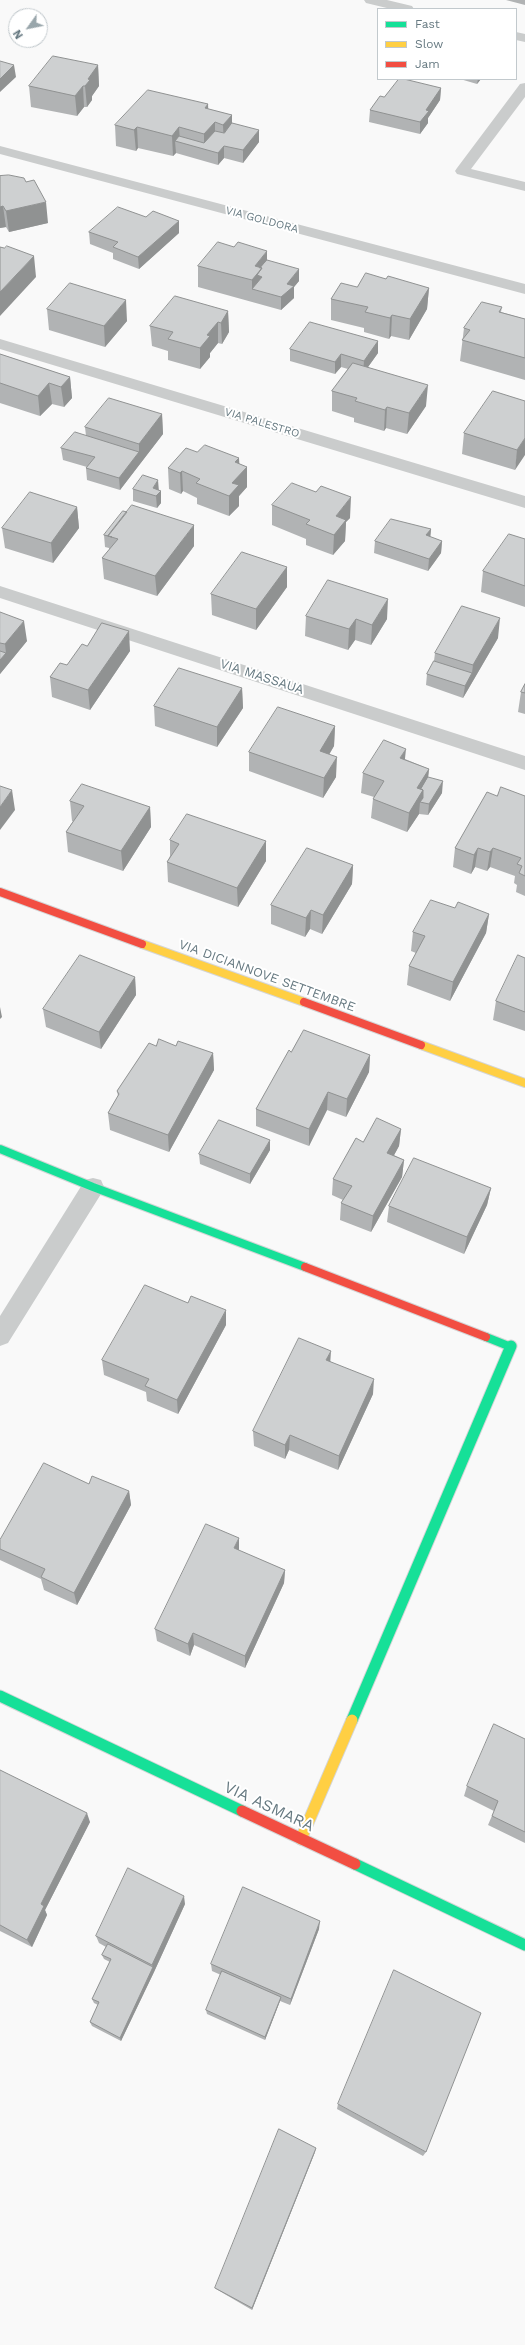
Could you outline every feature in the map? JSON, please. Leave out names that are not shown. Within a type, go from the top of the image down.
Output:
[{"type":"street","points":[[371,0],[403,8]]},
{"type":"street","points":[[525,87],[462,172],[525,187]]},
{"type":"street","name":"VIA GOLDORA","points":[[0,150],[525,289]]},
{"type":"street","name":"VIA PALESTRO","points":[[0,344],[525,502]]},
{"type":"street","name":"VIA MASSAUA","points":[[0,592],[525,763]]},
{"type":"street","name":"VIA DICIANNOVE SETTEMBRE","points":[[0,892],[525,1084]]},
{"type":"street","points":[[0,1148],[93,1187],[511,1346],[301,1839]]},
{"type":"street","points":[[0,1336],[93,1187]]},
{"type":"street","name":"VIA ASMARA","points":[[0,1696],[525,1945]]},
{"type":"building","points":[[53,56],[98,65],[88,79],[90,80],[75,96],[29,86]]},
{"type":"building","points":[[0,61],[14,65],[0,79]]},
{"type":"building","points":[[398,80],[408,80],[441,88],[426,110],[429,111],[420,122],[370,110],[380,96],[384,97]]},
{"type":"building","points":[[148,90],[208,104],[205,108],[232,115],[223,125],[215,122],[204,134],[179,127],[172,136],[137,127],[134,130],[115,125]]},
{"type":"building","points":[[232,123],[259,130],[243,150],[224,146],[218,153],[175,141],[179,136],[204,143],[215,131],[224,133]]},
{"type":"building","points":[[9,175],[24,178],[26,182],[34,180],[46,202],[6,211],[3,206],[0,207],[0,176]]},
{"type":"building","points":[[118,207],[146,217],[153,211],[179,221],[138,257],[113,247],[118,242],[89,232]]},
{"type":"building","points":[[218,242],[234,247],[238,242],[267,251],[255,266],[262,268],[252,280],[198,266]]},
{"type":"building","points":[[7,246],[34,256],[0,292],[0,247],[4,248]]},
{"type":"building","points":[[267,260],[299,269],[287,284],[294,286],[281,297],[252,289],[262,277],[257,275],[262,268],[260,268]]},
{"type":"building","points":[[366,273],[386,279],[388,276],[429,288],[410,319],[392,315],[390,318],[365,312],[368,307],[331,299],[341,283],[357,287]]},
{"type":"building","points":[[70,283],[126,300],[104,326],[47,309]]},
{"type":"building","points":[[175,296],[228,311],[221,323],[218,322],[207,335],[210,336],[200,348],[168,339],[173,332],[150,326]]},
{"type":"building","points":[[482,302],[502,307],[499,312],[525,319],[525,358],[462,340],[470,330],[464,328]]},
{"type":"building","points":[[310,322],[378,341],[364,361],[341,354],[335,362],[290,349]]},
{"type":"building","points":[[0,354],[70,377],[61,387],[49,383],[38,396],[0,383]]},
{"type":"building","points":[[353,363],[428,385],[409,413],[387,407],[385,410],[355,401],[357,398],[332,391]]},
{"type":"building","points":[[493,391],[525,401],[525,438],[517,450],[464,433]]},
{"type":"building","points":[[109,398],[162,414],[139,444],[85,427]]},
{"type":"building","points":[[75,432],[139,452],[119,478],[86,468],[95,457],[61,448]]},
{"type":"building","points":[[205,445],[239,458],[235,462],[247,467],[232,483],[239,485],[229,496],[196,483],[200,479],[182,471],[180,473],[168,468],[186,448],[197,452]]},
{"type":"building","points":[[143,475],[158,480],[153,488],[161,491],[156,496],[133,489]]},
{"type":"building","points":[[292,483],[316,492],[321,486],[351,497],[336,516],[346,520],[334,535],[306,524],[310,520],[272,505]]},
{"type":"building","points":[[30,492],[77,507],[51,543],[2,528]]},
{"type":"building","points":[[132,505],[194,525],[155,576],[102,558],[118,539],[108,536]]},
{"type":"building","points":[[123,511],[127,512],[108,536],[104,535]]},
{"type":"building","points":[[391,519],[431,529],[426,535],[442,541],[429,559],[375,541]]},
{"type":"building","points":[[509,534],[525,539],[525,586],[483,571]]},
{"type":"building","points":[[242,552],[287,567],[256,609],[211,594]]},
{"type":"building","points":[[328,580],[388,599],[372,625],[356,619],[349,629],[306,616]]},
{"type":"building","points":[[462,606],[500,618],[473,665],[435,653]]},
{"type":"building","points":[[0,612],[24,621],[5,644],[0,643]]},
{"type":"building","points":[[102,623],[129,631],[88,690],[50,677],[60,663],[67,665],[82,644],[87,646]]},
{"type":"building","points":[[0,651],[6,653],[0,660]]},
{"type":"building","points":[[434,661],[472,673],[465,686],[427,674]]},
{"type":"building","points":[[179,668],[242,688],[217,727],[154,706]]},
{"type":"building","points":[[525,684],[525,693],[521,692]]},
{"type":"building","points":[[278,707],[335,726],[320,751],[337,757],[324,778],[249,752]]},
{"type":"building","points":[[384,740],[406,749],[400,758],[429,769],[417,788],[423,790],[409,813],[373,799],[384,781],[363,773]]},
{"type":"building","points":[[428,777],[443,781],[429,804],[420,802],[423,798],[423,790],[421,789]]},
{"type":"building","points":[[82,784],[150,807],[121,851],[66,832],[84,806],[70,801]]},
{"type":"building","points":[[0,786],[12,790],[0,807]]},
{"type":"building","points":[[501,787],[525,796],[525,876],[519,873],[522,866],[517,864],[521,858],[493,848],[490,852],[478,848],[474,855],[455,848],[487,792],[497,796]]},
{"type":"building","points":[[187,814],[266,841],[237,888],[167,862],[179,844],[170,840]]},
{"type":"building","points":[[307,848],[353,865],[323,915],[311,910],[306,918],[271,905]]},
{"type":"building","points":[[431,900],[455,908],[458,902],[489,914],[453,982],[409,966],[425,936],[413,932]]},
{"type":"building","points":[[80,955],[135,977],[99,1032],[43,1009]]},
{"type":"building","points":[[518,955],[525,958],[525,1012],[496,1001]]},
{"type":"building","points":[[304,1030],[370,1055],[347,1099],[328,1092],[309,1129],[256,1109],[289,1050],[291,1052]]},
{"type":"building","points":[[159,1039],[176,1046],[178,1041],[213,1053],[168,1135],[108,1113],[119,1094],[117,1091],[149,1043],[156,1046]]},
{"type":"building","points":[[377,1118],[401,1129],[387,1153],[404,1160],[373,1216],[341,1203],[352,1186],[333,1179],[356,1138],[363,1142]]},
{"type":"building","points":[[219,1120],[270,1140],[250,1174],[199,1154]]},
{"type":"building","points":[[414,1158],[491,1188],[467,1237],[389,1206]]},
{"type":"building","points":[[145,1285],[188,1303],[191,1296],[226,1310],[177,1400],[145,1386],[149,1379],[102,1360]]},
{"type":"building","points":[[299,1338],[331,1351],[326,1360],[374,1379],[339,1456],[290,1435],[285,1445],[253,1431]]},
{"type":"building","points":[[44,1463],[89,1484],[92,1476],[129,1491],[74,1593],[41,1577],[45,1569],[0,1549],[0,1540]]},
{"type":"building","points":[[206,1524],[239,1538],[234,1548],[285,1570],[245,1656],[193,1633],[188,1644],[155,1629]]},
{"type":"building","points":[[494,1724],[525,1739],[525,1832],[492,1816],[498,1801],[467,1786]]},
{"type":"building","points":[[0,1770],[87,1813],[41,1904],[44,1906],[27,1940],[0,1925]]},
{"type":"building","points":[[128,1868],[184,1896],[152,1965],[96,1936]]},
{"type":"building","points":[[243,1887],[320,1921],[291,1999],[211,1964]]},
{"type":"building","points":[[108,1944],[153,1967],[120,2038],[90,2022],[99,2002],[92,1999],[111,1959],[102,1955]]},
{"type":"building","points":[[394,1970],[481,2013],[426,2152],[338,2104]]},
{"type":"building","points":[[222,1971],[281,1997],[265,2037],[206,2010]]},
{"type":"building","points":[[279,2129],[316,2148],[252,2308],[215,2288]]},
{"type":"traffic: fast","points":[[0,1149],[93,1187],[305,1267]]},
{"type":"traffic: fast","points":[[352,1720],[511,1346],[486,1337]]},
{"type":"traffic: fast","points":[[0,1696],[242,1811]]},
{"type":"traffic: fast","points":[[355,1864],[525,1945]]},
{"type":"traffic: slow","points":[[142,944],[304,1002]]},
{"type":"traffic: slow","points":[[421,1045],[525,1083]]},
{"type":"traffic: slow","points":[[301,1839],[352,1720]]},
{"type":"traffic: jam","points":[[0,892],[142,944]]},
{"type":"traffic: jam","points":[[304,1002],[421,1045]]},
{"type":"traffic: jam","points":[[305,1267],[486,1337]]},
{"type":"traffic: jam","points":[[242,1811],[355,1864]]}]
